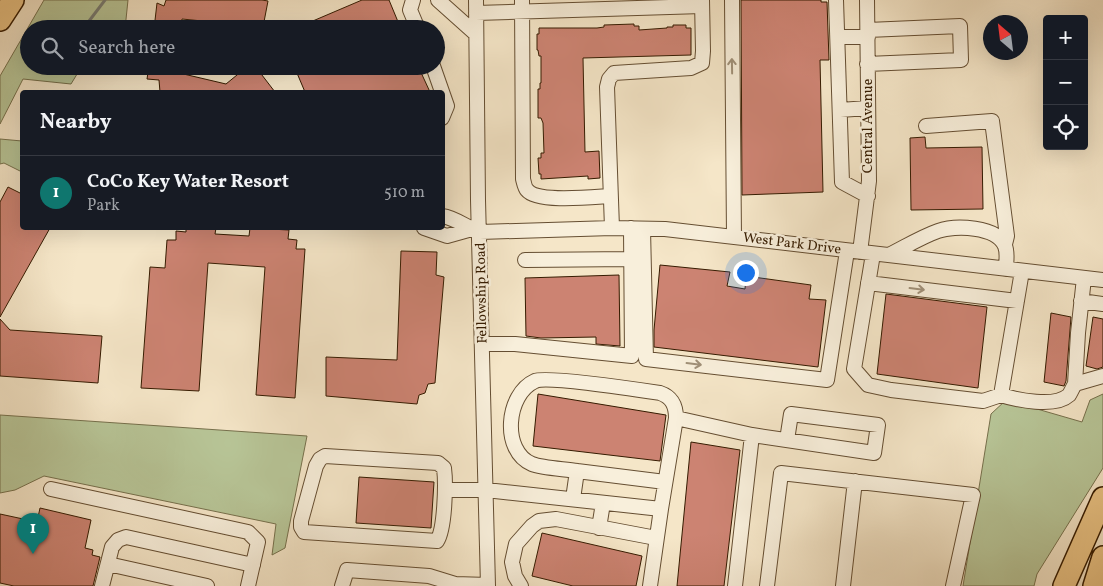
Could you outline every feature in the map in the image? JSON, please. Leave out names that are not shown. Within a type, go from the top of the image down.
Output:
[{"type":"highway","points":[[0,20],[13,0]]},
{"type":"highway","points":[[1064,586],[1103,498]]},
{"type":"highway","points":[[1089,530],[1103,509]]},
{"type":"highway","points":[[1094,586],[1103,557]]},
{"type":"street","points":[[412,0],[410,10],[414,20]]},
{"type":"street","points":[[438,0],[476,34]]},
{"type":"street","points":[[732,0],[734,237]]},
{"type":"street","points":[[836,0],[842,182],[868,196]]},
{"type":"street","name":"Central Avenue","points":[[860,252],[868,196],[867,0]]},
{"type":"street","points":[[476,6],[702,3],[702,63],[691,68],[614,73],[609,79],[607,87],[612,228]]},
{"type":"street","points":[[522,5],[522,179],[526,190],[532,194],[555,199],[610,196]]},
{"type":"street","name":"Fellowship Road","points":[[476,6],[478,200],[476,231],[483,344],[488,586]]},
{"type":"street","points":[[838,37],[960,26],[961,60],[867,64]]},
{"type":"street","points":[[436,75],[441,90]]},
{"type":"street","points":[[840,110],[868,108]]},
{"type":"street","points":[[926,126],[992,121],[1007,236],[1005,244],[1007,252],[1006,269]]},
{"type":"street","points":[[445,216],[451,217],[476,231]]},
{"type":"street","points":[[888,256],[938,231],[948,228],[967,227],[982,229],[1005,244]]},
{"type":"street","name":"West Park Drive","points":[[430,230],[447,236],[476,231],[612,228],[666,229],[1103,280]]},
{"type":"street","points":[[637,228],[646,358],[827,380],[860,252]]},
{"type":"street","points":[[483,344],[515,344],[632,356],[631,259],[637,228]]},
{"type":"street","points":[[860,252],[868,283],[854,368],[868,385],[891,390],[983,401],[1001,395],[1013,399],[1038,402],[1059,400],[1068,395],[1075,384],[1084,278]]},
{"type":"street","points":[[525,260],[631,259]]},
{"type":"street","points":[[1001,395],[1022,271]]},
{"type":"street","points":[[868,283],[1017,301]]},
{"type":"street","points":[[1081,301],[1103,304]]},
{"type":"street","points":[[1075,384],[1103,376]]},
{"type":"street","points":[[650,586],[676,418],[676,409],[673,401],[660,393],[536,380],[517,397],[512,410],[511,434],[515,446],[531,464],[666,482]]},
{"type":"street","points":[[676,418],[752,434],[787,440],[874,452],[878,425],[791,414],[787,440]]},
{"type":"street","points":[[735,586],[752,434]]},
{"type":"street","points":[[325,456],[438,463],[444,468],[445,490],[442,530],[441,536],[437,541],[304,532],[301,527],[316,466],[320,459],[325,456]]},
{"type":"street","points":[[573,499],[577,471]]},
{"type":"street","points":[[767,586],[780,473],[973,494],[953,586]]},
{"type":"street","points":[[843,586],[855,481]]},
{"type":"street","points":[[52,489],[248,532],[258,542],[248,586]]},
{"type":"street","points":[[445,490],[486,490],[661,509]]},
{"type":"street","points":[[599,528],[603,502]]},
{"type":"street","points":[[521,586],[515,576],[512,562],[516,544],[539,521],[556,519],[656,538]]},
{"type":"street","points":[[102,586],[115,543],[121,538],[131,537],[253,565]]},
{"type":"street","points":[[108,564],[207,586]]},
{"type":"street","points":[[342,586],[347,570],[455,585],[488,586]]},
{"type":"green space","points":[[44,0],[128,0],[126,20],[32,20]]},
{"type":"green space","points":[[20,41],[20,75],[76,75],[71,84],[23,79],[0,124],[0,76]]},
{"type":"green space","points":[[0,139],[20,141],[20,171],[4,163],[0,164]]},
{"type":"green space","points":[[1103,394],[1103,468],[1037,574],[1034,586],[963,586],[991,414],[1006,400],[1082,422],[1090,400]]},
{"type":"green space","points":[[0,415],[307,436],[285,548],[272,555],[276,524],[44,476],[15,490],[0,493]]},
{"type":"building","points":[[166,0],[268,1],[264,20],[155,20],[157,3],[164,6]]},
{"type":"building","points":[[362,0],[389,0],[397,20],[315,20]]},
{"type":"building","points":[[741,0],[821,0],[821,2],[827,2],[829,60],[820,60],[823,192],[742,195]]},
{"type":"building","points":[[634,24],[634,26],[639,26],[639,30],[686,25],[686,28],[691,28],[691,55],[583,58],[585,152],[599,151],[600,178],[588,179],[588,176],[541,179],[538,158],[541,158],[541,153],[544,153],[543,123],[541,118],[538,118],[538,89],[540,89],[541,83],[541,56],[539,56],[537,50],[539,28],[597,28],[604,27],[604,25]]},
{"type":"building","points":[[148,75],[188,75],[226,84],[237,75],[262,75],[273,90],[160,90],[159,80],[147,79]]},
{"type":"building","points":[[298,75],[422,75],[429,90],[304,90]]},
{"type":"building","points":[[925,137],[926,148],[982,147],[983,209],[911,210],[910,138]]},
{"type":"building","points":[[8,187],[20,193],[20,230],[49,230],[0,317],[0,202]]},
{"type":"building","points":[[186,230],[216,230],[215,234],[249,236],[250,230],[289,230],[288,239],[297,240],[296,249],[305,249],[295,398],[256,395],[265,267],[208,263],[199,391],[141,388],[150,267],[165,268],[167,240],[176,240],[176,231],[186,232]]},
{"type":"building","points":[[401,251],[437,252],[436,275],[444,277],[435,383],[428,384],[425,393],[419,395],[417,404],[326,396],[326,357],[397,360]]},
{"type":"building","points":[[660,265],[730,272],[727,286],[745,289],[746,276],[811,285],[809,299],[826,300],[818,367],[654,347]]},
{"type":"building","points":[[619,275],[620,346],[596,344],[596,337],[541,338],[526,336],[525,278]]},
{"type":"building","points":[[886,294],[987,307],[978,388],[877,374]]},
{"type":"building","points":[[1051,313],[1071,317],[1064,386],[1044,382]]},
{"type":"building","points":[[1093,317],[1103,319],[1103,367],[1097,369],[1086,366]]},
{"type":"building","points":[[0,319],[10,330],[102,336],[98,383],[0,376]]},
{"type":"building","points":[[538,394],[666,415],[660,461],[533,446]]},
{"type":"building","points":[[691,442],[740,450],[724,586],[677,586]]},
{"type":"building","points":[[359,477],[434,482],[431,528],[356,523]]},
{"type":"building","points":[[40,508],[91,520],[85,548],[93,550],[92,555],[100,557],[93,586],[14,586],[0,583],[0,514],[37,522]]},
{"type":"building","points":[[542,533],[642,556],[636,586],[573,586],[532,576]]},
{"type":"waterway","points":[[90,20],[105,0]]},
{"type":"place","name":"CoCo Key Water Resort","points":[[33,554]]}]
